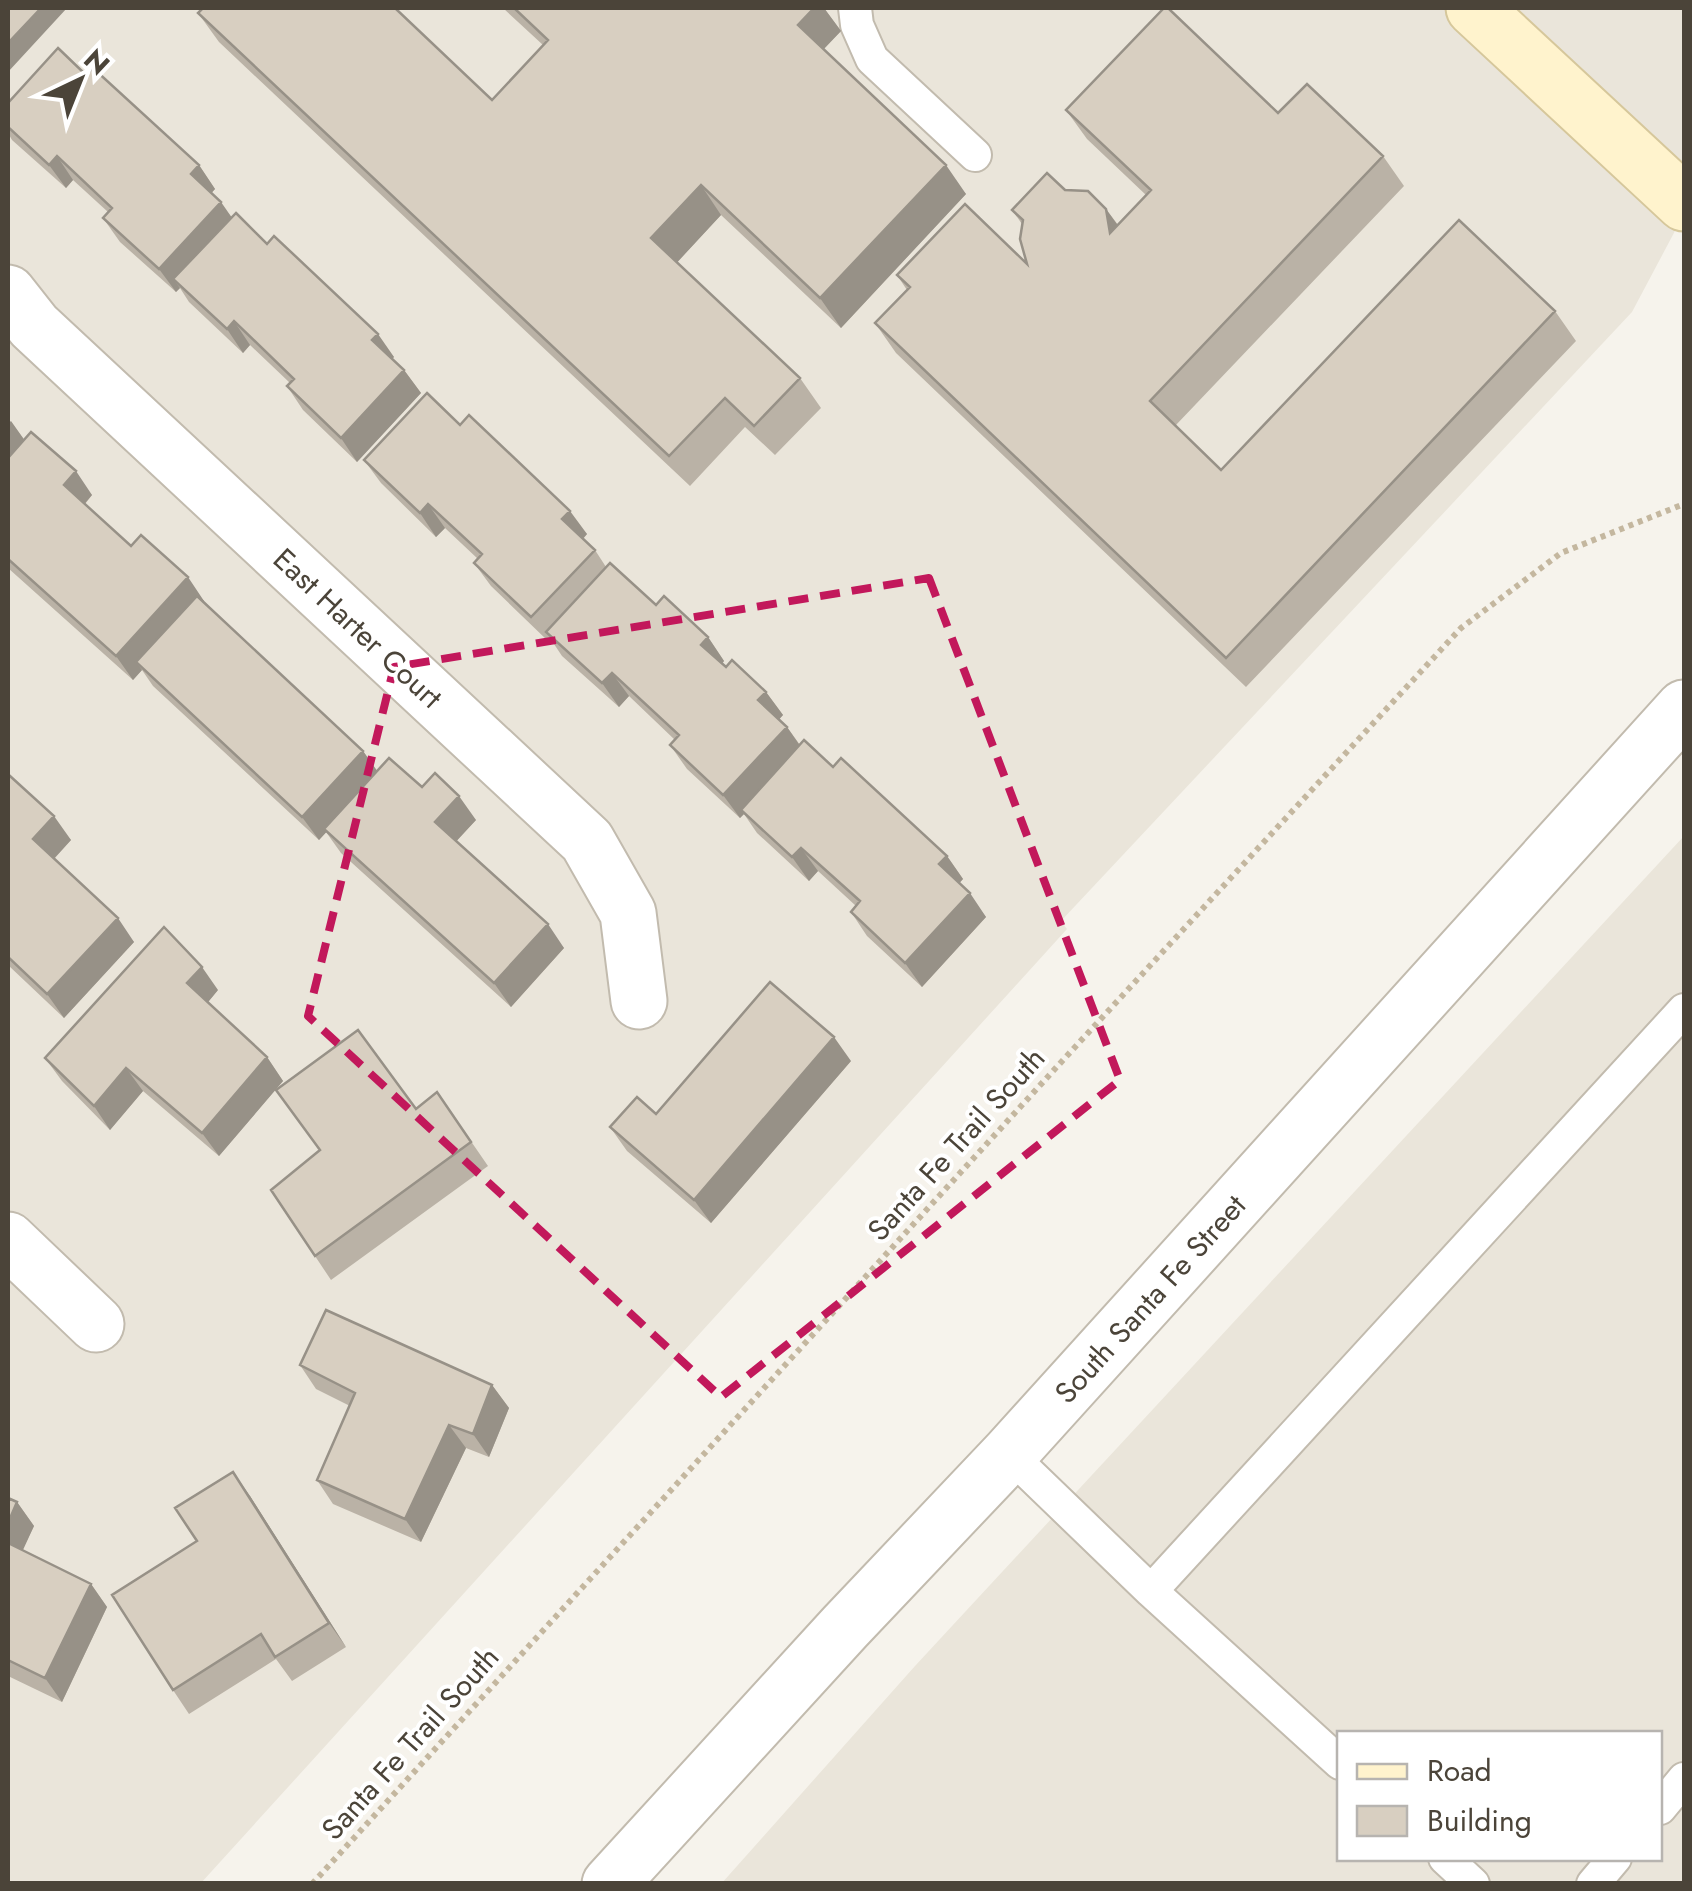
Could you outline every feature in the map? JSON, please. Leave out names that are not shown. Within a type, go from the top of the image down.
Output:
[{"type":"main road","points":[[1474,8],[1684,203]]},
{"type":"street","name":"East Harter Court","points":[[8,293],[34,326],[587,840],[628,913],[638,1002]]},
{"type":"street","name":"South Santa Fe Street","points":[[610,1884],[1009,1454],[1684,708]]},
{"type":"street","points":[[8,1240],[96,1324]]},
{"type":"lane","points":[[855,8],[857,25],[872,59],[975,155]]},
{"type":"lane","points":[[1151,1591],[1684,1010]]},
{"type":"lane","points":[[1009,1454],[1151,1591],[1337,1760]]},
{"type":"lane","points":[[1662,1806],[1684,1779]]},
{"type":"lane","points":[[1449,1861],[1473,1884]]},
{"type":"lane","points":[[1593,1884],[1612,1861]]},
{"type":"path","name":"Santa Fe Trail South","points":[[312,1884],[1461,628],[1561,552],[1684,504]]},
{"type":"highlighted area","points":[[929,578],[1120,1080],[721,1397],[308,1016],[394,667]]},
{"type":"shaded area","points":[[8,8],[1684,8],[1684,214],[1632,312],[1061,921],[1067,929],[201,1883],[8,1884]]},
{"type":"shaded area","points":[[1684,836],[1684,1883],[721,1884],[915,1666]]},
{"type":"building","points":[[8,8],[41,8],[8,43]]},
{"type":"building","points":[[203,8],[395,8],[492,100],[548,40],[514,8],[814,8],[798,25],[946,165],[820,298],[701,185],[651,238],[800,378],[754,426],[725,398],[669,456],[198,13]]},
{"type":"building","points":[[1164,8],[1278,113],[1307,84],[1383,156],[1150,401],[1221,470],[1459,220],[1555,311],[1226,658],[875,323],[910,287],[897,275],[965,204],[1027,264],[1020,239],[1023,220],[1012,210],[1047,173],[1065,190],[1088,191],[1106,209],[1110,233],[1151,190],[1066,110]]},
{"type":"building","points":[[58,48],[86,75],[93,68],[199,165],[191,174],[221,202],[159,269],[103,218],[112,208],[57,156],[49,165],[8,127],[8,103]]},
{"type":"building","points":[[236,213],[267,244],[274,236],[378,334],[372,340],[404,370],[341,438],[287,386],[294,379],[234,321],[227,329],[173,279]]},
{"type":"building","points":[[427,393],[460,425],[469,415],[570,511],[562,519],[595,550],[531,617],[474,563],[482,554],[428,504],[420,513],[364,460]]},
{"type":"building","points":[[31,432],[76,471],[64,485],[131,546],[141,535],[188,577],[116,656],[8,559],[8,458]]},
{"type":"building","points":[[610,563],[656,605],[664,596],[708,637],[701,645],[726,667],[732,660],[766,692],[758,700],[787,727],[723,795],[670,745],[679,735],[612,673],[602,683],[546,632]]},
{"type":"building","points":[[197,596],[363,751],[302,817],[136,662]]},
{"type":"building","points":[[804,740],[833,767],[841,758],[947,856],[939,864],[970,893],[905,963],[851,912],[860,901],[801,848],[792,857],[741,810]]},
{"type":"building","points":[[389,758],[422,787],[435,773],[459,796],[435,822],[548,924],[494,983],[324,829]]},
{"type":"building","points":[[10,776],[54,816],[33,839],[118,918],[47,994],[8,957]]},
{"type":"building","points":[[164,927],[202,967],[187,983],[267,1057],[202,1133],[126,1068],[94,1106],[45,1058]]},
{"type":"building","points":[[770,982],[834,1037],[694,1200],[610,1127],[637,1097],[656,1114]]},
{"type":"building","points":[[358,1030],[416,1109],[437,1092],[471,1142],[315,1256],[271,1190],[320,1150],[276,1090]]},
{"type":"building","points":[[326,1310],[492,1385],[473,1434],[449,1425],[405,1519],[317,1480],[355,1393],[300,1365]]},
{"type":"building","points":[[233,1472],[329,1623],[275,1657],[261,1634],[173,1690],[112,1595],[197,1541],[175,1508]]},
{"type":"building","points":[[8,1498],[17,1502],[8,1523]]},
{"type":"building","points":[[8,1543],[91,1584],[45,1678],[8,1660]]}]
